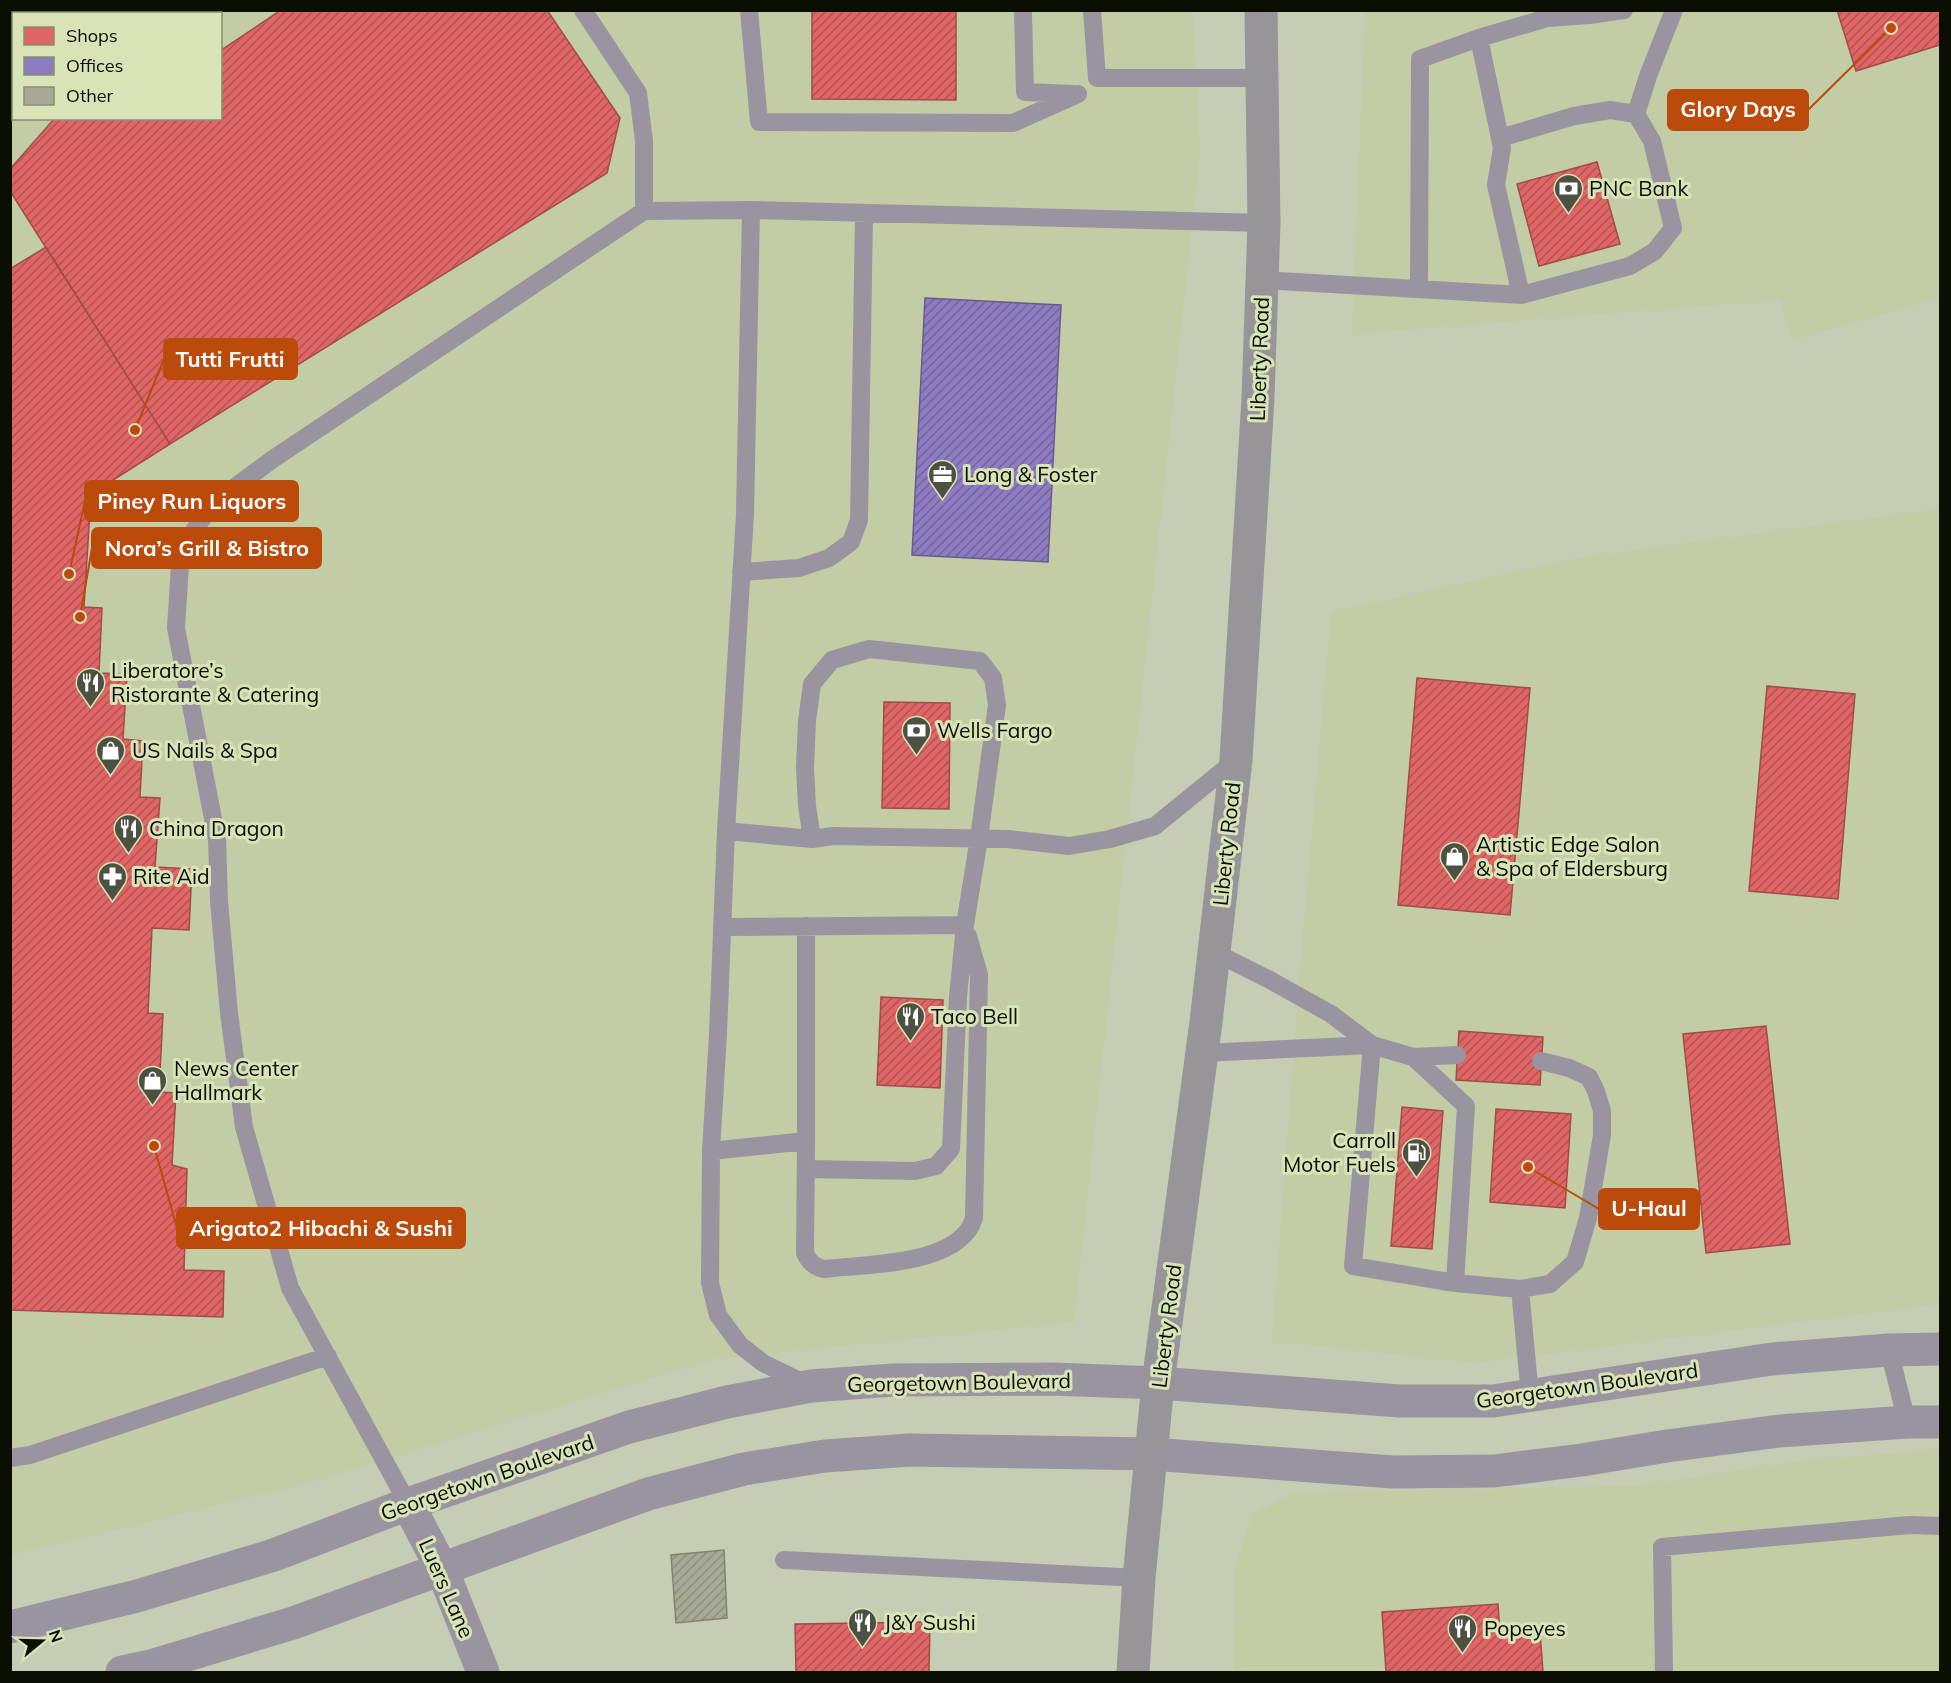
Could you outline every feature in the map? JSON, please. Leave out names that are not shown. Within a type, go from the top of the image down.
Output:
[{"type":"main road","name":"Liberty Road","points":[[1133,1672],[1139,1578],[1158,1383],[1202,1053],[1236,760],[1258,398],[1264,223],[1261,10]]},
{"type":"street","name":"Georgetown Boulevard","points":[[10,1627],[137,1596],[271,1556],[408,1504],[630,1427],[727,1402],[811,1386],[905,1380],[1052,1379],[1158,1383],[1400,1401],[1493,1401],[1772,1359],[1888,1350],[1941,1349]]},
{"type":"street","points":[[122,1672],[154,1665],[292,1623],[648,1494],[744,1469],[825,1456],[910,1450],[1150,1454],[1393,1472],[1494,1471],[1779,1431],[1907,1422],[1941,1422]]},
{"type":"street","name":"Luers Lane","points":[[408,1504],[442,1569],[483,1672]]},
{"type":"lane","points":[[583,10],[638,93],[644,141],[644,211]]},
{"type":"lane","points":[[749,10],[759,122],[1013,123],[1078,94],[1096,78],[1262,78]]},
{"type":"lane","points":[[1023,10],[1025,92],[1078,94]]},
{"type":"lane","points":[[1092,10],[1096,78]]},
{"type":"lane","points":[[1419,288],[1420,59],[1479,38],[1547,18],[1624,10]]},
{"type":"lane","points":[[1262,280],[1521,296],[1630,266],[1655,251],[1673,228],[1652,141],[1636,114],[1674,10]]},
{"type":"lane","points":[[1479,38],[1502,148],[1496,185],[1521,296]]},
{"type":"lane","points":[[1500,138],[1574,116],[1610,110],[1636,114]]},
{"type":"lane","points":[[751,210],[745,514],[726,831],[711,1151],[710,1283],[718,1315],[740,1345],[763,1363],[811,1386]]},
{"type":"lane","points":[[408,1504],[290,1288],[244,1127],[229,1013],[219,901],[217,839],[176,628],[180,565],[189,538],[213,504],[292,446],[644,211],[751,210],[1264,223]]},
{"type":"lane","points":[[741,572],[799,568],[829,558],[851,542],[859,520],[864,214]]},
{"type":"lane","points":[[807,1170],[915,1171],[936,1166],[951,1149],[958,997],[964,925],[979,838],[997,705],[993,678],[980,661],[869,649],[832,660],[812,684],[807,722],[805,768],[812,839]]},
{"type":"lane","points":[[726,831],[812,839],[833,836],[1008,839],[1069,846],[1110,839],[1155,826],[1236,760]]},
{"type":"lane","points":[[722,927],[964,925]]},
{"type":"lane","points":[[806,926],[805,1253],[816,1268],[824,1269],[914,1259],[943,1250],[964,1236],[971,1228],[974,1218],[979,975],[964,925]]},
{"type":"lane","points":[[1214,952],[1331,1014],[1372,1045]]},
{"type":"lane","points":[[1372,1045],[1353,1266],[1455,1283],[1520,1289],[1550,1284],[1575,1262],[1588,1218],[1602,1135],[1602,1111],[1589,1077],[1569,1068],[1541,1061]]},
{"type":"lane","points":[[1202,1053],[1372,1045],[1413,1057],[1457,1055]]},
{"type":"lane","points":[[1413,1057],[1466,1106],[1455,1283]]},
{"type":"lane","points":[[711,1151],[807,1141]]},
{"type":"lane","points":[[1520,1289],[1530,1396]]},
{"type":"lane","points":[[1888,1350],[1907,1422]]},
{"type":"lane","points":[[10,1458],[30,1455],[328,1356]]},
{"type":"lane","points":[[1664,1672],[1662,1548],[1910,1525],[1941,1526]]},
{"type":"lane","points":[[784,1560],[1139,1578]]},
{"type":"shaded area","points":[[10,11],[1193,11],[1200,152],[1074,1322],[715,1359],[301,1485],[11,1555]]},
{"type":"shaded area","points":[[1365,11],[1940,11],[1940,298],[1792,340],[1780,300],[1352,334]]},
{"type":"shaded area","points":[[1940,501],[1940,1304],[1476,1363],[1272,1341],[1300,969],[1331,612],[1584,557],[1933,510]]},
{"type":"shaded area","points":[[1940,1450],[1940,1672],[1233,1672],[1235,1568],[1252,1514],[1292,1493],[1636,1486],[1806,1460]]},
{"type":"building: Shops","points":[[281,10],[547,10],[620,118],[607,173],[170,444],[10,191],[10,169],[53,120],[222,120],[222,50]]},
{"type":"building: Shops","points":[[956,10],[956,100],[812,99],[812,11]]},
{"type":"building: Shops","points":[[1837,10],[1940,10],[1940,45],[1856,71]]},
{"type":"building: Shops","name":"PNC Bank","points":[[1597,162],[1620,244],[1539,266],[1517,184]]},
{"type":"building: Shops","points":[[46,247],[170,444],[91,494],[84,607],[102,608],[99,673],[127,674],[123,739],[143,741],[140,797],[160,798],[155,867],[192,869],[189,930],[152,928],[148,1013],[163,1014],[159,1092],[176,1093],[172,1165],[187,1169],[184,1270],[224,1271],[223,1317],[10,1310],[10,269]]},
{"type":"building: Shops","points":[[1417,678],[1530,688],[1510,915],[1398,905]]},
{"type":"building: Shops","points":[[1767,686],[1855,694],[1838,899],[1749,891]]},
{"type":"building: Shops","name":"Wells Fargo","points":[[884,702],[950,703],[949,809],[882,808]]},
{"type":"building: Shops","name":"Taco Bell","points":[[881,997],[943,1000],[940,1088],[877,1085]]},
{"type":"building: Shops","points":[[1766,1026],[1790,1244],[1706,1253],[1683,1034]]},
{"type":"building: Shops","points":[[1459,1031],[1543,1037],[1540,1085],[1456,1080]]},
{"type":"building: Shops","name":"Carroll Motor Fuels","points":[[1402,1107],[1443,1111],[1432,1249],[1391,1246]]},
{"type":"building: Shops","points":[[1496,1109],[1571,1114],[1565,1208],[1490,1202]]},
{"type":"building: Shops","name":"Popeyes","points":[[1498,1604],[1500,1634],[1540,1631],[1543,1672],[1386,1672],[1382,1612]]},
{"type":"building: Shops","name":"J&Y Sushi","points":[[930,1622],[929,1672],[796,1672],[795,1624]]},
{"type":"building: Offices","points":[[925,298],[1061,305],[1048,562],[912,555]]},
{"type":"building: Other","points":[[724,1550],[727,1618],[676,1623],[671,1555]]},
{"type":"place","name":"Glory Days","points":[[1891,28]]},
{"type":"place","name":"PNC Bank","points":[[1568,214]]},
{"type":"place","name":"Tutti Frutti","points":[[135,430]]},
{"type":"place","name":"Long & Foster","points":[[943,500]]},
{"type":"place","name":"Piney Run Liquors","points":[[69,574]]},
{"type":"place","name":"Nora’s Grill & Bistro","points":[[80,617]]},
{"type":"place","name":"Liberatore’s Ristorante & Catering","points":[[90,708]]},
{"type":"place","name":"Wells Fargo","points":[[916,756]]},
{"type":"place","name":"US Nails & Spa","points":[[111,776]]},
{"type":"place","name":"China Dragon","points":[[128,854]]},
{"type":"place","name":"Artistic Edge Salon & Spa of Eldersburg","points":[[1455,882]]},
{"type":"place","name":"Rite Aid","points":[[112,902]]},
{"type":"place","name":"Taco Bell","points":[[910,1042]]},
{"type":"place","name":"News Center Hallmark","points":[[153,1106]]},
{"type":"place","name":"Arigato2 Hibachi & Sushi","points":[[154,1146]]},
{"type":"place","name":"U-Haul","points":[[1528,1167]]},
{"type":"place","name":"Carroll Motor Fuels","points":[[1417,1178]]},
{"type":"place","name":"J&Y Sushi","points":[[863,1648]]},
{"type":"place","name":"Popeyes","points":[[1463,1654]]}]
